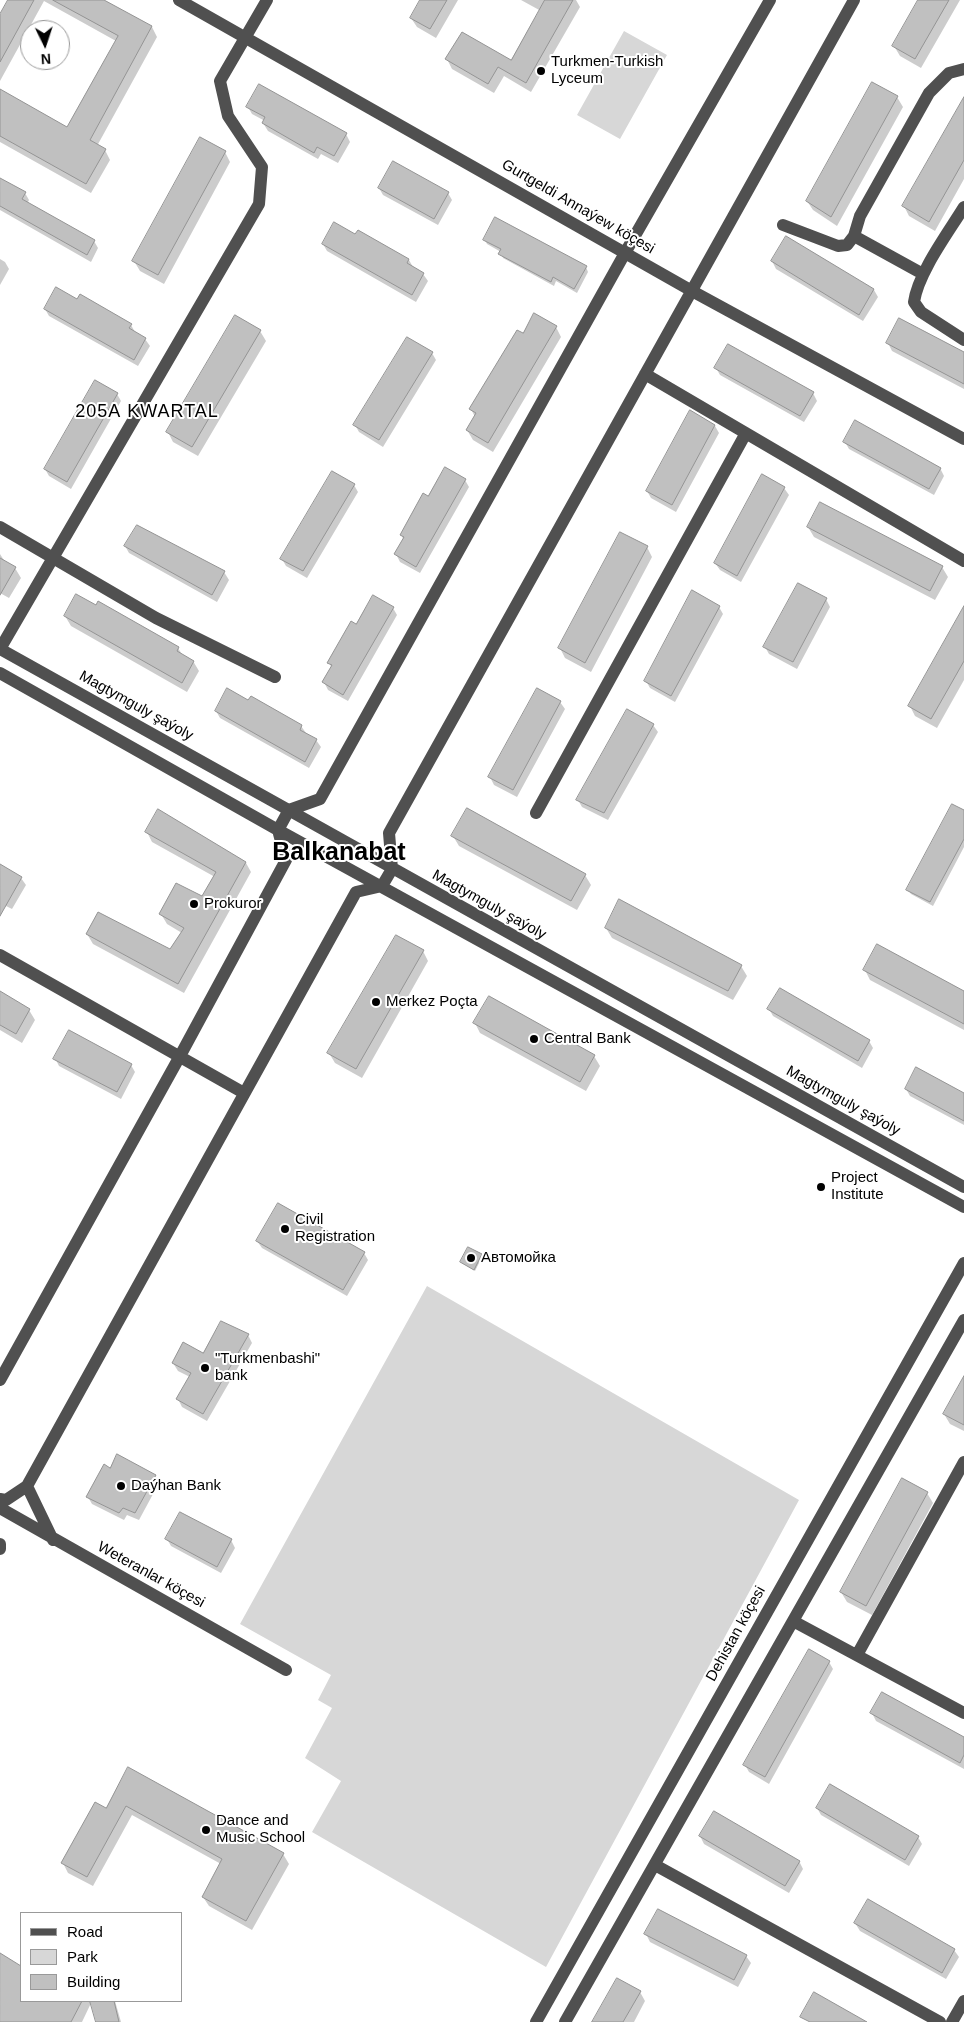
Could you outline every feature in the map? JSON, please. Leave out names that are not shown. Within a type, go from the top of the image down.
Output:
[{"type":"street","name":"Gurtgeldi Annaýew köçesi","points":[[179,0],[625,253],[964,439]]},
{"type":"street","points":[[0,649],[259,204],[262,167],[228,116],[220,81],[267,0]]},
{"type":"street","points":[[0,1380],[180,1056],[286,860],[278,830],[289,810],[320,799],[625,253],[770,0]]},
{"type":"street","points":[[0,1499],[6,1500],[27,1486],[356,892],[382,886],[392,869],[389,833],[854,0]]},
{"type":"street","points":[[783,225],[838,246],[846,245],[854,236],[860,216],[929,93],[949,73],[964,68]]},
{"type":"street","points":[[964,207],[923,274],[914,302],[921,312],[964,340]]},
{"type":"street","points":[[854,236],[923,274]]},
{"type":"street","points":[[645,374],[964,561]]},
{"type":"street","points":[[536,813],[746,433]]},
{"type":"street","points":[[0,527],[156,618],[274,677]]},
{"type":"street","name":"Magtymguly şaýoly","points":[[0,649],[964,1187]]},
{"type":"street","points":[[0,673],[278,830],[964,1207]]},
{"type":"street","points":[[0,955],[244,1093]]},
{"type":"street","name":"Dehistan köçesi","points":[[536,2022],[964,1263]]},
{"type":"street","points":[[565,2022],[964,1320]]},
{"type":"street","points":[[857,1655],[964,1462]]},
{"type":"street","points":[[27,1486],[53,1540]]},
{"type":"street","name":"Weteranlar köçesi","points":[[0,1508],[53,1540],[286,1670]]},
{"type":"street","points":[[0,1544],[0,1549]]},
{"type":"street","points":[[793,1621],[964,1713]]},
{"type":"street","points":[[655,1865],[940,2022]]},
{"type":"street","points":[[952,2022],[964,2000]]},
{"type":"green space","points":[[624,31],[667,55],[620,139],[577,115]]},
{"type":"green space","points":[[427,1286],[799,1500],[546,1967],[312,1832],[341,1781],[305,1758],[332,1708],[318,1700],[331,1675],[240,1624]]},
{"type":"building","points":[[8,0],[34,0],[23,20],[20,20],[20,26],[0,62],[0,14]]},
{"type":"building","points":[[53,0],[104,0],[152,26],[90,140],[106,149],[86,184],[0,136],[0,89],[67,127],[118,36]]},
{"type":"building","points":[[420,0],[447,0],[430,29],[410,18]]},
{"type":"building","points":[[545,0],[573,0],[526,83],[498,67],[488,84],[445,59],[462,32],[511,60]]},
{"type":"building","points":[[918,0],[949,0],[915,59],[892,46]]},
{"type":"building","points":[[872,82],[898,96],[831,217],[806,201]]},
{"type":"building","points":[[259,84],[347,133],[334,156],[317,147],[314,153],[262,123],[265,117],[246,107]]},
{"type":"building","points":[[964,97],[964,160],[929,222],[902,206]]},
{"type":"building","points":[[200,137],[226,151],[158,275],[132,261]]},
{"type":"building","points":[[393,161],[449,192],[434,219],[378,188]]},
{"type":"building","points":[[0,178],[26,192],[22,199],[95,240],[87,255],[0,206]]},
{"type":"building","points":[[495,217],[587,266],[574,289],[553,277],[551,282],[498,254],[501,249],[483,240]]},
{"type":"building","points":[[334,222],[355,234],[358,230],[409,259],[407,263],[424,273],[412,295],[322,244]]},
{"type":"building","points":[[786,236],[874,289],[859,315],[771,261]]},
{"type":"building","points":[[56,287],[77,299],[80,294],[132,324],[129,328],[146,338],[134,360],[44,309]]},
{"type":"building","points":[[534,313],[557,326],[488,443],[466,430],[476,413],[469,409],[517,330],[523,333]]},
{"type":"building","points":[[235,315],[261,330],[192,447],[166,432]]},
{"type":"building","points":[[899,318],[964,352],[964,384],[886,343]]},
{"type":"building","points":[[407,337],[433,352],[379,440],[353,425]]},
{"type":"building","points":[[728,344],[814,392],[800,416],[714,368]]},
{"type":"building","points":[[95,380],[118,393],[67,482],[44,469]]},
{"type":"building","points":[[690,410],[715,425],[672,505],[646,491]]},
{"type":"building","points":[[855,420],[941,468],[929,489],[843,442]]},
{"type":"building","points":[[445,467],[466,479],[416,567],[394,554],[404,537],[400,535],[423,493],[428,496]]},
{"type":"building","points":[[332,471],[355,484],[303,571],[280,559]]},
{"type":"building","points":[[762,474],[785,487],[737,576],[714,563]]},
{"type":"building","points":[[820,502],[943,566],[930,591],[807,527]]},
{"type":"building","points":[[137,525],[225,571],[212,595],[124,546]]},
{"type":"building","points":[[620,532],[648,546],[585,663],[558,648]]},
{"type":"building","points":[[0,558],[16,567],[0,595]]},
{"type":"building","points":[[798,583],[827,598],[793,662],[763,647]]},
{"type":"building","points":[[692,590],[720,606],[671,696],[644,681]]},
{"type":"building","points":[[76,594],[96,605],[98,601],[179,647],[177,651],[194,661],[182,683],[64,616]]},
{"type":"building","points":[[373,595],[394,607],[343,695],[322,682],[332,665],[327,663],[351,621],[356,624]]},
{"type":"building","points":[[964,606],[964,661],[931,719],[908,706]]},
{"type":"building","points":[[227,688],[248,700],[251,696],[302,725],[300,730],[317,739],[305,762],[215,711]]},
{"type":"building","points":[[537,688],[561,701],[513,790],[488,777]]},
{"type":"building","points":[[627,709],[654,724],[604,813],[576,800]]},
{"type":"building","points":[[952,804],[964,810],[964,839],[930,902],[906,890]]},
{"type":"building","points":[[467,808],[586,874],[571,901],[451,836]]},
{"type":"building","name":"Prokuror","points":[[158,809],[246,862],[178,984],[86,934],[98,912],[170,949],[184,928],[159,914],[176,883],[202,896],[216,872],[145,832]]},
{"type":"building","points":[[0,864],[22,877],[0,916]]},
{"type":"building","points":[[619,899],[742,965],[728,991],[605,928]]},
{"type":"building","name":"Merkez Poçta","points":[[396,935],[424,950],[356,1069],[327,1053]]},
{"type":"building","points":[[877,944],[964,991],[964,1024],[863,970]]},
{"type":"building","points":[[780,988],[870,1040],[858,1061],[767,1009]]},
{"type":"building","points":[[0,991],[30,1009],[16,1034],[0,1025]]},
{"type":"building","name":"Central Bank","points":[[489,996],[595,1055],[580,1082],[473,1023]]},
{"type":"building","points":[[69,1030],[132,1064],[117,1092],[53,1059]]},
{"type":"building","points":[[916,1067],[964,1093],[964,1121],[905,1089]]},
{"type":"building","points":[[278,1203],[365,1252],[343,1290],[256,1241]]},
{"type":"building","name":"Автомойка","points":[[468,1247],[482,1254],[474,1270],[460,1262]]},
{"type":"building","name":"\"Turkmenbashi\" bank","points":[[221,1321],[249,1334],[203,1414],[176,1399],[191,1373],[172,1363],[183,1342],[203,1353]]},
{"type":"building","points":[[964,1376],[964,1425],[943,1414]]},
{"type":"building","name":"Daýhan Bank","points":[[117,1454],[156,1475],[135,1513],[123,1508],[119,1513],[86,1497],[104,1464],[110,1468]]},
{"type":"building","points":[[902,1478],[928,1492],[866,1606],[840,1592]]},
{"type":"building","points":[[180,1512],[232,1539],[217,1567],[165,1539]]},
{"type":"building","points":[[809,1649],[830,1661],[765,1777],[743,1765]]},
{"type":"building","points":[[882,1692],[964,1737],[964,1755],[960,1763],[870,1713]]},
{"type":"building","name":"Dance and Music School","points":[[128,1767],[284,1853],[246,1921],[202,1897],[222,1859],[126,1806],[87,1877],[61,1863],[95,1802],[106,1808]]},
{"type":"building","points":[[830,1784],[919,1836],[905,1860],[816,1808]]},
{"type":"building","points":[[714,1811],[800,1861],[785,1886],[699,1836]]},
{"type":"building","points":[[868,1899],[955,1949],[942,1973],[854,1923]]},
{"type":"building","points":[[658,1909],[747,1955],[734,1980],[644,1934]]},
{"type":"building","points":[[0,1953],[20,1965],[20,2002],[81,2002],[71,2022],[0,2022]]},
{"type":"building","points":[[617,1978],[641,1991],[623,2022],[592,2022]]},
{"type":"building","points":[[814,1992],[867,2022],[810,2022],[800,2017]]},
{"type":"building","points":[[90,2002],[114,2002],[119,2022],[96,2022]]},
{"type":"place","name":"Turkmen-Turkish Lyceum","points":[[541,71]]},
{"type":"place","name":"Prokuror","points":[[194,904]]},
{"type":"place","name":"Merkez Poçta","points":[[376,1002]]},
{"type":"place","name":"Central Bank","points":[[534,1039]]},
{"type":"place","name":"Project Institute","points":[[821,1187]]},
{"type":"place","name":"Civil Registration","points":[[285,1229]]},
{"type":"place","name":"Автомойка","points":[[471,1258]]},
{"type":"place","name":"\"Turkmenbashi\" bank","points":[[205,1368]]},
{"type":"place","name":"Daýhan Bank","points":[[121,1486]]},
{"type":"place","name":"Dance and Music School","points":[[206,1830]]},
{"type":"district","name":"205A KWARTAL","points":[[147,412]]},
{"type":"district","name":"Balkanabat","points":[[339,853]]}]
